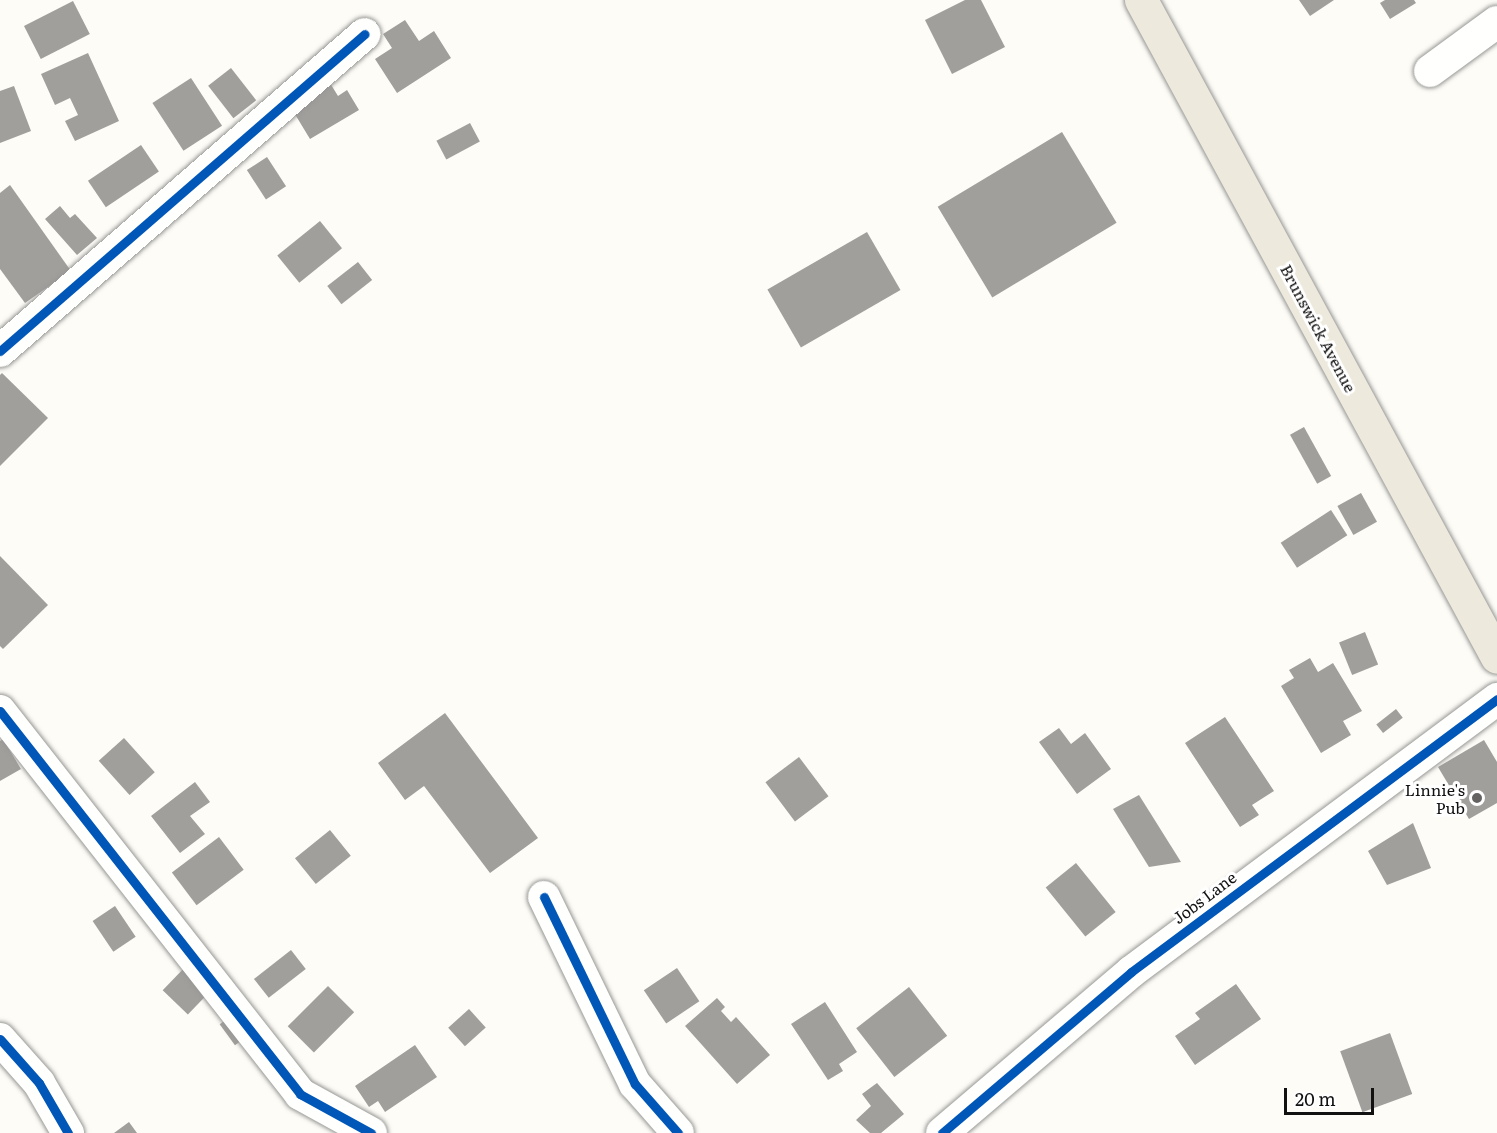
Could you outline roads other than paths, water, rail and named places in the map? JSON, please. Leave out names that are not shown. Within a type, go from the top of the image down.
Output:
[{"type":"main road","name":"Brunswick Avenue","points":[[1141,0],[1497,657]]},
{"type":"street","points":[[1430,71],[1497,22]]},
{"type":"street","points":[[0,351],[365,34]]},
{"type":"street","name":"Jobs Lane","points":[[942,1133],[1131,972],[1497,699]]},
{"type":"street","points":[[0,711],[300,1094],[371,1133]]},
{"type":"street","points":[[544,897],[635,1084],[678,1133]]},
{"type":"street","points":[[0,1039],[39,1083],[68,1133]]},
{"type":"place","name":"Linnie's Pub","points":[[1477,798]]}]
